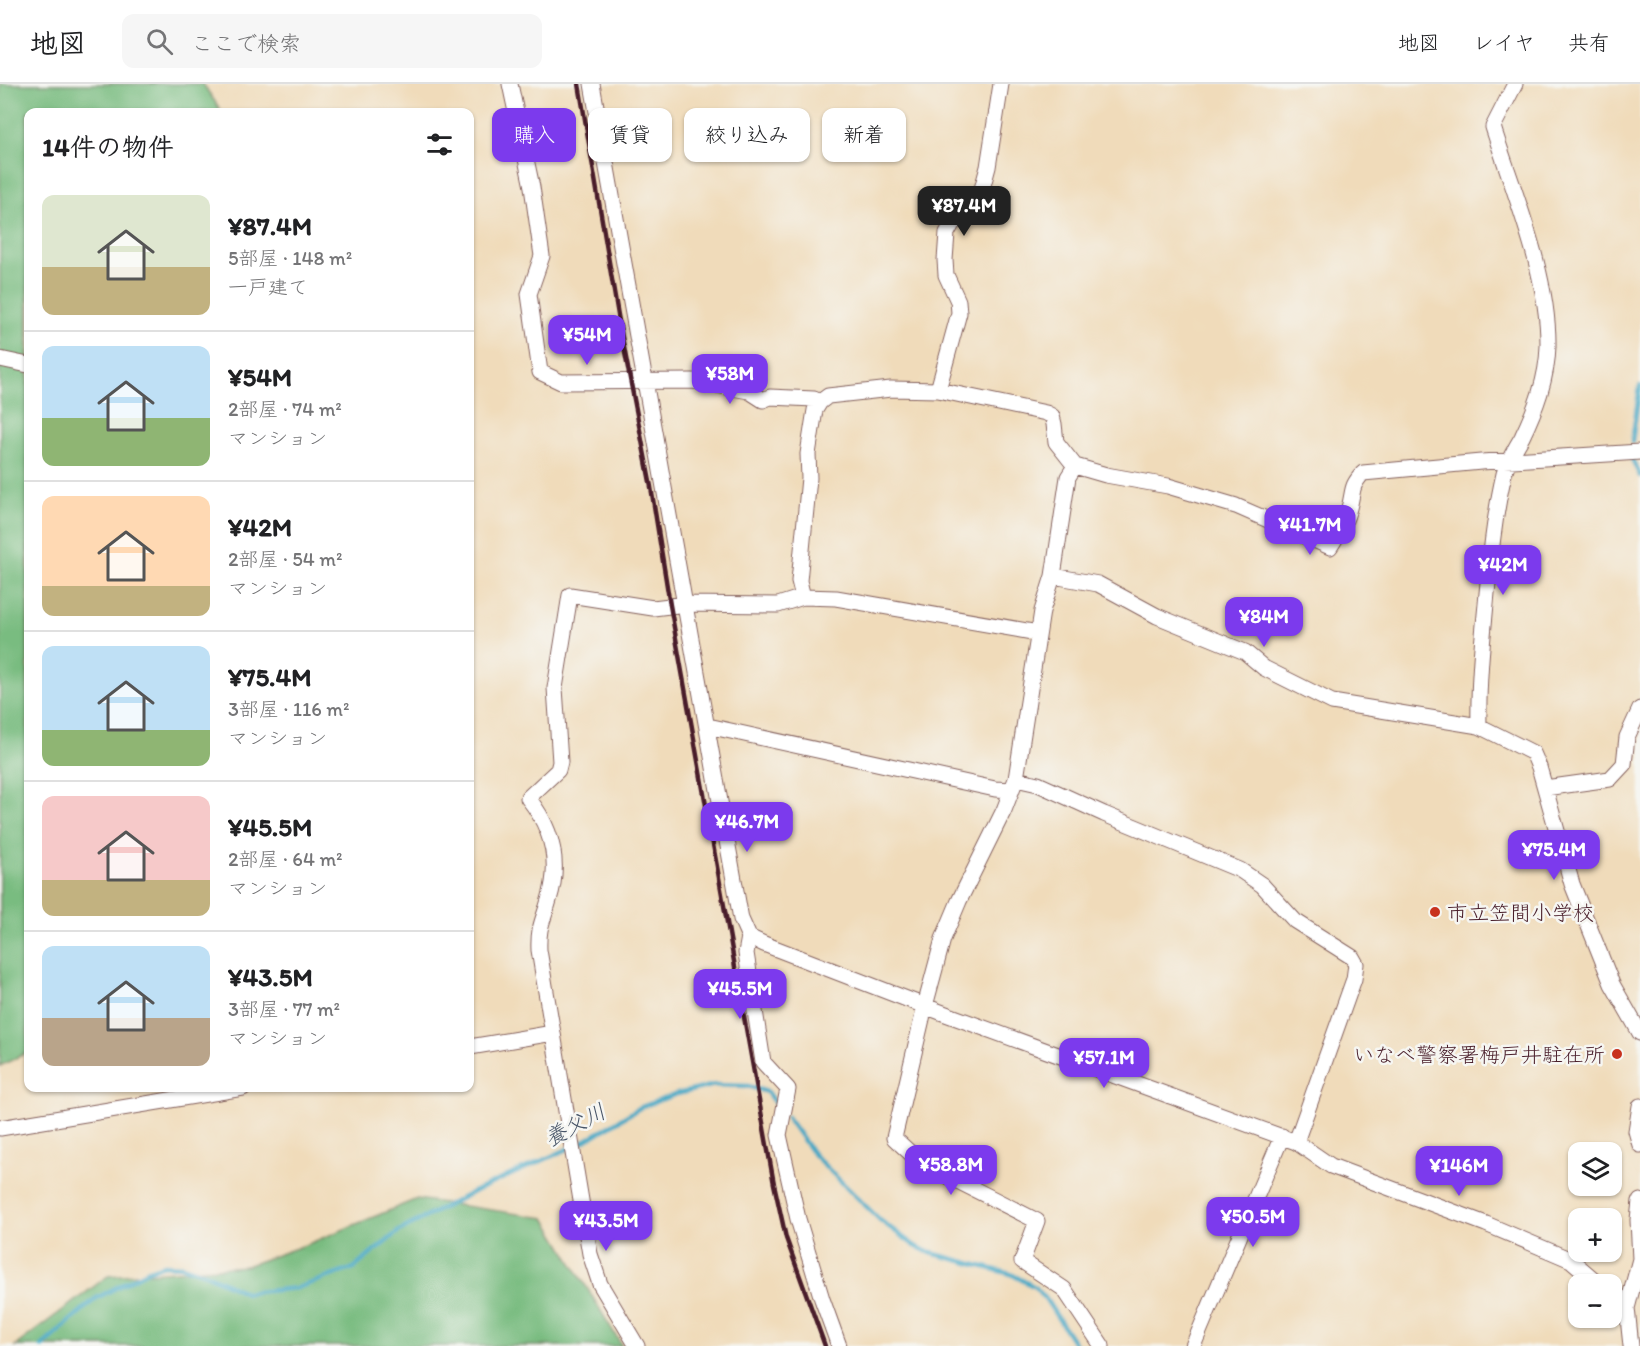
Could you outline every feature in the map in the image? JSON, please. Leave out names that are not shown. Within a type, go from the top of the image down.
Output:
[{"type":"street","points":[[510,84],[532,187],[542,256],[529,294],[540,372],[561,382],[693,381],[749,391],[763,400],[770,397],[814,399],[820,402]]},
{"type":"street","points":[[592,84],[741,919],[749,937],[746,953],[763,1062],[788,1089],[779,1135],[798,1219],[839,1346]]},
{"type":"street","points":[[938,390],[959,313],[958,301],[946,275],[947,233],[952,224],[969,210],[982,189],[988,167],[1001,84]]},
{"type":"street","points":[[1479,726],[1483,633],[1492,539],[1505,471],[1536,407],[1548,347],[1547,322],[1536,261],[1493,126],[1515,84]]},
{"type":"street","points":[[0,359],[24,363]]},
{"type":"street","points":[[803,597],[799,581],[809,478],[808,454],[815,410],[828,396],[891,389],[938,390],[1046,412],[1052,416],[1056,441],[1075,466],[1106,475],[1168,486],[1236,506],[1330,547],[1349,509],[1353,483],[1363,473],[1640,452]]},
{"type":"street","points":[[1075,466],[1068,477],[1053,576],[1042,611],[1014,785],[943,939],[894,1138],[920,1162],[1037,1221],[1022,1261],[1064,1288],[1102,1346]]},
{"type":"street","points":[[1053,576],[1098,584],[1157,616],[1245,652],[1264,668],[1332,702],[1479,726],[1533,753],[1572,884],[1612,984],[1640,1033]]},
{"type":"street","points":[[637,1346],[594,1271],[539,950],[538,932],[552,889],[555,856],[547,827],[528,798],[558,770],[560,762],[555,688],[570,595],[653,608],[686,604],[778,605],[803,597],[836,598],[1038,633]]},
{"type":"street","points":[[1545,788],[1610,779],[1624,764],[1627,737],[1640,709]]},
{"type":"street","points":[[708,726],[983,787],[1038,784],[1240,870],[1262,885],[1295,921],[1352,957],[1356,964],[1354,979],[1289,1139],[1193,1346]]},
{"type":"street","points":[[749,937],[764,945],[925,1006],[1289,1139],[1330,1166],[1486,1224],[1571,1260],[1587,1274]]},
{"type":"street","points":[[474,1046],[554,1033]]},
{"type":"street","points":[[0,1128],[219,1092]]},
{"type":"street","points":[[1640,1106],[1636,1131],[1640,1145]]},
{"type":"street","points":[[1631,1346],[1627,1308],[1640,1259],[1638,1220],[1640,1201]]},
{"type":"street","points":[[1622,1304],[1627,1308]]},
{"type":"green space","points":[[0,84],[203,84],[219,108],[24,108],[24,1054],[0,1066]]},
{"type":"green space","points":[[417,1199],[545,1218],[622,1346],[15,1346],[108,1276],[246,1266],[308,1244]]},
{"type":"waterway","points":[[1632,442],[1640,386]]},
{"type":"waterway","points":[[1632,459],[1640,476]]},
{"type":"waterway","name":"養父川","points":[[42,1346],[95,1299],[149,1270],[164,1265],[182,1266],[206,1274],[246,1293],[297,1288],[354,1268],[399,1231],[475,1191],[583,1142],[641,1107],[677,1094],[715,1085],[748,1086],[767,1092],[779,1109]]},
{"type":"waterway","name":"養父川","points":[[787,1117],[814,1155],[881,1221],[915,1246],[931,1253],[1011,1274],[1035,1287],[1045,1298],[1076,1346]]},
{"type":"railway","points":[[579,84],[620,327],[651,487],[774,1184],[786,1238],[825,1346]]},
{"type":"place","name":"市立笠間小学校","points":[[1435,912]]},
{"type":"place","name":"いなべ警察署梅戸井駐在所","points":[[1617,1054]]}]
